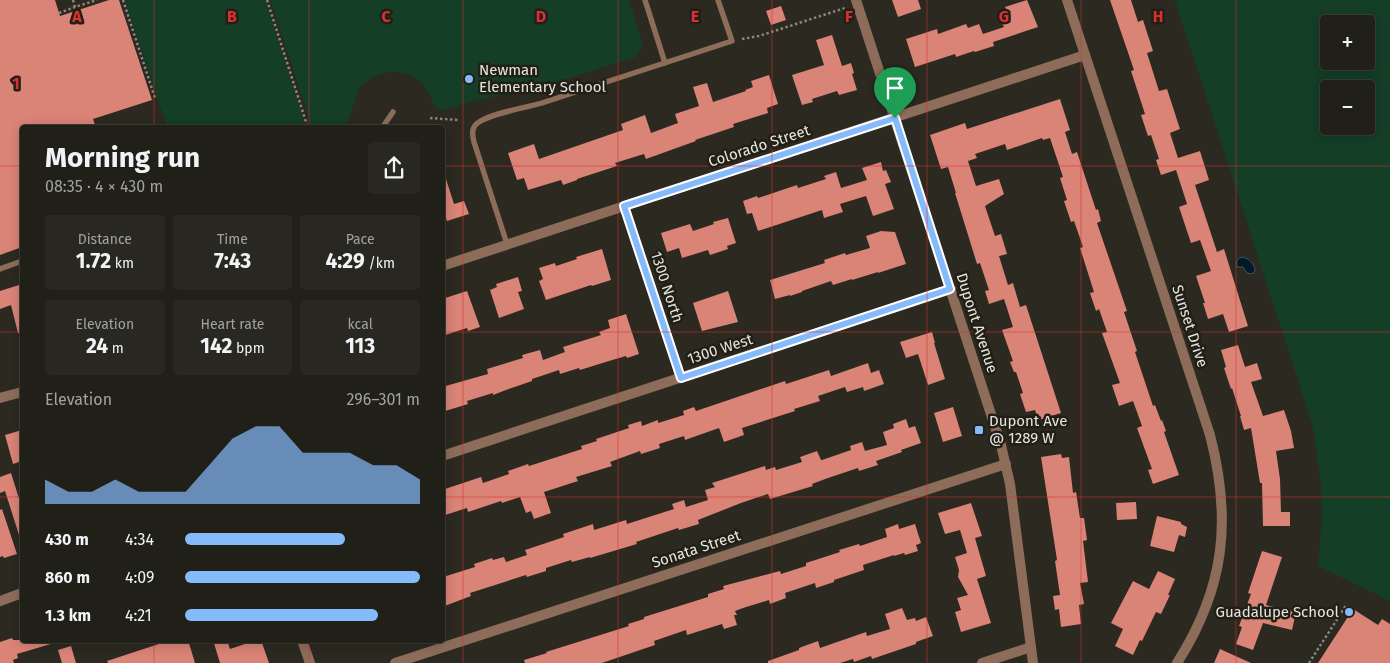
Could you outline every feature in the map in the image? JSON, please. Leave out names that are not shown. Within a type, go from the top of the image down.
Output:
[{"type":"street","name":"Dupont Avenue","points":[[856,0],[1001,445],[1010,484],[1033,663]]},
{"type":"street","name":"Sunset Drive","points":[[1067,0],[1210,435],[1220,483],[1223,530],[1215,577],[1200,623],[1177,663]]},
{"type":"street","name":"Colorado Street","points":[[445,265],[1085,55]]},
{"type":"street","name":"1300 North","points":[[624,206],[681,378]]},
{"type":"street","name":"1300 West","points":[[445,455],[950,289]]},
{"type":"street","points":[[0,398],[20,393]]},
{"type":"street","name":"Sonata Street","points":[[395,663],[1006,464]]},
{"type":"street","points":[[0,601],[20,595]]},
{"type":"street","points":[[303,643],[310,663]]},
{"type":"street","points":[[982,663],[1031,647]]},
{"type":"lane","points":[[645,0],[665,63]]},
{"type":"lane","points":[[507,244],[474,142],[472,134],[476,124],[490,117],[542,103],[732,41],[718,0]]},
{"type":"lane","points":[[384,125],[392,112]]},
{"type":"lane","points":[[0,269],[20,262]]},
{"type":"path","points":[[73,0],[75,7]]},
{"type":"path","points":[[59,13],[97,0]]},
{"type":"path","points":[[123,0],[155,98]]},
{"type":"path","points":[[267,0],[307,125]]},
{"type":"path","points":[[732,41],[759,36],[846,8]]},
{"type":"path","points":[[430,118],[458,120]]},
{"type":"path","points":[[1309,663],[1347,604]]},
{"type":"green space","points":[[125,0],[265,0],[305,125],[166,125]]},
{"type":"green space","points":[[270,0],[629,0],[643,45],[636,57],[538,88],[477,100],[447,109],[438,109],[423,84],[410,74],[390,71],[372,77],[359,88],[346,125],[311,125]]},
{"type":"green space","points":[[1175,0],[1390,0],[1390,601],[1318,566],[1322,519],[1321,485],[1313,427]]},
{"type":"water","points":[[1243,257],[1253,264],[1255,271],[1252,274],[1247,273],[1243,267],[1237,267],[1237,260]]},
{"type":"building","points":[[0,0],[55,0],[60,16],[109,0],[119,0],[152,100],[93,119],[95,125],[20,125],[20,248],[0,255]]},
{"type":"building","points":[[892,0],[918,0],[921,9],[898,17]]},
{"type":"building","points":[[1027,0],[1038,27],[993,42],[994,46],[956,57],[955,54],[915,67],[906,39],[937,29],[938,34],[966,24],[968,28],[979,24],[983,34],[1004,27],[1002,23],[1007,21],[1003,11],[1006,10],[1005,7]]},
{"type":"building","points":[[1110,0],[1131,0],[1138,22],[1143,20],[1153,51],[1147,53],[1159,91],[1167,89],[1180,129],[1170,133],[1178,158],[1200,151],[1209,180],[1195,185],[1217,252],[1224,249],[1248,326],[1229,332],[1223,314],[1208,319],[1196,276],[1211,271],[1200,240],[1191,243],[1179,207],[1187,204],[1176,170],[1161,175],[1156,160],[1159,159],[1151,135],[1148,136],[1141,115],[1145,114],[1131,71],[1134,70]]},
{"type":"building","points":[[781,6],[786,20],[771,25],[766,11]]},
{"type":"building","points":[[832,35],[842,66],[851,63],[857,90],[839,95],[837,91],[812,99],[813,102],[802,105],[792,75],[824,65],[816,40]]},
{"type":"building","points":[[769,75],[778,104],[767,108],[768,113],[733,124],[734,127],[646,159],[644,154],[615,163],[617,166],[563,185],[561,180],[528,190],[524,178],[517,180],[508,153],[534,144],[539,159],[623,130],[621,124],[645,115],[651,133],[678,123],[675,114],[699,106],[693,87],[707,83],[713,102],[746,91],[753,87],[751,81]]},
{"type":"building","points":[[1060,99],[1070,130],[1065,132],[1072,154],[1077,152],[1096,210],[1098,209],[1101,221],[1097,223],[1127,311],[1124,312],[1137,351],[1135,352],[1153,406],[1155,405],[1166,431],[1164,432],[1179,475],[1153,484],[1148,470],[1152,469],[1137,428],[1142,426],[1133,401],[1119,406],[1112,385],[1120,383],[1102,333],[1107,332],[1099,309],[1096,311],[1090,293],[1094,292],[1080,248],[1083,247],[1074,221],[1071,222],[1064,201],[1067,200],[1060,178],[1063,177],[1050,138],[1043,140],[1042,138],[1007,150],[1005,144],[975,154],[977,158],[968,161],[976,186],[999,179],[1004,194],[985,206],[995,236],[1001,234],[1007,254],[999,256],[1008,285],[1013,283],[1020,307],[1026,305],[1061,413],[1038,420],[1035,410],[1026,412],[1020,394],[1023,393],[1016,372],[1014,372],[1010,362],[1013,361],[1002,330],[1013,327],[1004,299],[989,304],[985,291],[989,290],[980,263],[977,264],[948,167],[941,169],[930,135],[965,123],[967,129]]},
{"type":"building","points":[[881,162],[883,171],[886,170],[891,182],[885,184],[894,209],[873,216],[866,196],[840,204],[843,212],[824,218],[822,210],[758,231],[752,213],[747,214],[743,201],[797,185],[798,188],[826,179],[824,176],[836,172],[841,188],[867,180],[862,168]]},
{"type":"building","points":[[445,176],[454,204],[464,201],[469,214],[447,221]]},
{"type":"building","points":[[728,218],[736,243],[727,246],[728,249],[710,255],[708,250],[682,258],[679,248],[667,252],[661,233],[690,224],[693,231]]},
{"type":"building","points":[[881,231],[895,232],[906,264],[833,285],[831,281],[790,296],[775,299],[770,280],[825,263],[824,260],[845,253],[846,255],[870,248],[866,236]]},
{"type":"building","points":[[602,249],[611,280],[546,300],[539,281],[543,279],[539,268],[555,263],[556,266],[577,259],[576,257]]},
{"type":"building","points":[[518,277],[522,291],[518,292],[524,309],[499,318],[490,290],[497,287],[496,284]]},
{"type":"building","points":[[19,285],[20,333],[18,333],[11,305],[0,309],[0,291]]},
{"type":"building","points":[[467,291],[480,327],[468,331],[467,328],[445,335],[445,298]]},
{"type":"building","points":[[728,291],[738,322],[702,331],[693,303]]},
{"type":"building","points":[[626,314],[639,354],[560,374],[559,370],[493,395],[493,393],[467,401],[468,404],[445,411],[445,386],[488,374],[487,369],[523,358],[522,355],[540,350],[543,360],[565,352],[563,347],[601,335],[599,332],[610,328],[608,320]]},
{"type":"building","points":[[932,332],[945,379],[928,385],[918,354],[906,358],[900,342]]},
{"type":"building","points":[[1238,345],[1245,367],[1257,363],[1262,379],[1251,382],[1263,416],[1284,410],[1291,431],[1294,448],[1276,451],[1280,479],[1281,512],[1290,512],[1290,526],[1263,526],[1262,483],[1260,483],[1251,428],[1244,430],[1224,368],[1226,367],[1221,350]]},
{"type":"building","points":[[868,363],[871,373],[879,370],[884,384],[864,391],[863,387],[847,392],[845,387],[818,396],[820,401],[742,428],[744,435],[724,442],[719,428],[685,440],[684,436],[659,444],[660,448],[641,454],[640,451],[610,462],[612,466],[576,477],[578,481],[544,492],[551,513],[534,519],[531,511],[526,513],[520,497],[468,512],[467,508],[445,515],[445,489],[481,477],[483,483],[509,474],[508,471],[528,464],[529,466],[582,449],[581,446],[629,428],[628,425],[641,421],[642,426],[658,420],[658,423],[684,415],[683,411],[694,407],[696,411],[785,381],[786,384],[829,370],[831,376]]},
{"type":"building","points":[[953,407],[962,436],[943,442],[934,413]]},
{"type":"building","points":[[906,419],[909,428],[915,426],[921,443],[876,461],[878,465],[859,471],[858,468],[812,484],[813,486],[770,499],[768,494],[698,520],[699,524],[679,530],[678,528],[636,542],[637,544],[590,558],[572,562],[571,560],[546,568],[546,571],[527,577],[526,575],[470,593],[471,596],[445,606],[445,576],[475,567],[474,564],[492,558],[493,560],[504,557],[506,562],[527,555],[525,550],[564,537],[563,534],[593,524],[594,530],[626,520],[627,524],[674,509],[672,504],[684,500],[686,507],[708,500],[705,490],[715,487],[712,483],[765,466],[766,470],[775,467],[776,470],[802,462],[800,457],[817,451],[822,460],[851,450],[850,446],[862,442],[865,451],[887,445],[883,432],[894,428],[893,424]]},
{"type":"building","points":[[20,431],[20,462],[13,464],[5,435]]},
{"type":"building","points":[[1061,454],[1062,458],[1069,457],[1073,493],[1076,492],[1080,518],[1084,518],[1087,540],[1083,541],[1088,582],[1080,583],[1084,604],[1079,605],[1081,624],[1061,627],[1059,609],[1055,610],[1053,596],[1060,595],[1055,561],[1057,560],[1041,457]]},
{"type":"building","points":[[11,473],[20,502],[20,538],[5,491],[0,493],[0,477]]},
{"type":"building","points":[[1136,502],[1137,519],[1117,520],[1116,503]]},
{"type":"building","points":[[971,503],[982,536],[975,538],[986,576],[977,579],[991,623],[961,632],[955,612],[961,610],[957,598],[968,595],[958,577],[959,570],[955,557],[967,553],[960,530],[945,534],[938,513]]},
{"type":"building","points":[[2,509],[17,554],[4,558],[3,556],[0,557],[0,510]]},
{"type":"building","points":[[1157,516],[1181,522],[1181,524],[1187,527],[1185,537],[1179,535],[1174,552],[1150,546]]},
{"type":"building","points":[[898,524],[899,529],[915,524],[921,543],[916,545],[918,551],[905,555],[904,553],[894,555],[863,565],[864,570],[816,588],[815,583],[785,593],[786,598],[770,604],[769,600],[735,611],[737,615],[734,615],[737,625],[724,629],[722,624],[687,635],[686,630],[654,641],[655,645],[602,663],[525,663],[524,660],[546,652],[629,626],[628,624],[644,619],[644,617],[708,597],[708,594],[724,589],[723,586],[780,571],[781,574],[806,566],[806,563],[840,552],[839,550],[859,544],[860,546],[887,537],[885,529]]},
{"type":"building","points":[[1262,551],[1282,557],[1266,605],[1296,612],[1292,630],[1263,623],[1253,650],[1236,644],[1242,627],[1239,626],[1251,594],[1248,593]]},
{"type":"building","points":[[1158,571],[1175,579],[1161,614],[1156,612],[1133,655],[1115,646],[1123,629],[1111,623],[1133,581],[1149,589]]},
{"type":"building","points":[[902,608],[907,620],[915,618],[916,621],[926,617],[933,636],[872,659],[871,656],[854,662],[853,659],[840,663],[768,663],[768,661],[818,641],[820,648],[866,632],[867,636],[890,629],[885,614]]},
{"type":"building","points":[[1353,609],[1378,625],[1382,619],[1390,624],[1390,663],[1318,663]]},
{"type":"building","points":[[12,638],[13,640],[20,640],[20,643],[54,643],[17,654],[18,658],[13,660],[14,663],[0,663],[0,642]]},
{"type":"building","points":[[162,643],[189,643],[195,663],[108,663],[107,661]]},
{"type":"building","points":[[214,643],[228,643],[230,649],[248,643],[262,643],[269,663],[220,663]]},
{"type":"building","points":[[71,646],[76,663],[62,663],[58,650]]},
{"type":"building","points":[[1220,649],[1251,663],[1214,663]]},
{"type":"place","name":"Newman Elementary School","points":[[469,79]]},
{"type":"place","name":"Dupont Ave @ 1289 W","points":[[979,430]]},
{"type":"place","name":"Guadalupe School","points":[[1349,612]]},
{"type":"route","points":[[895,118],[950,289],[681,378],[624,206],[895,118]]}]
